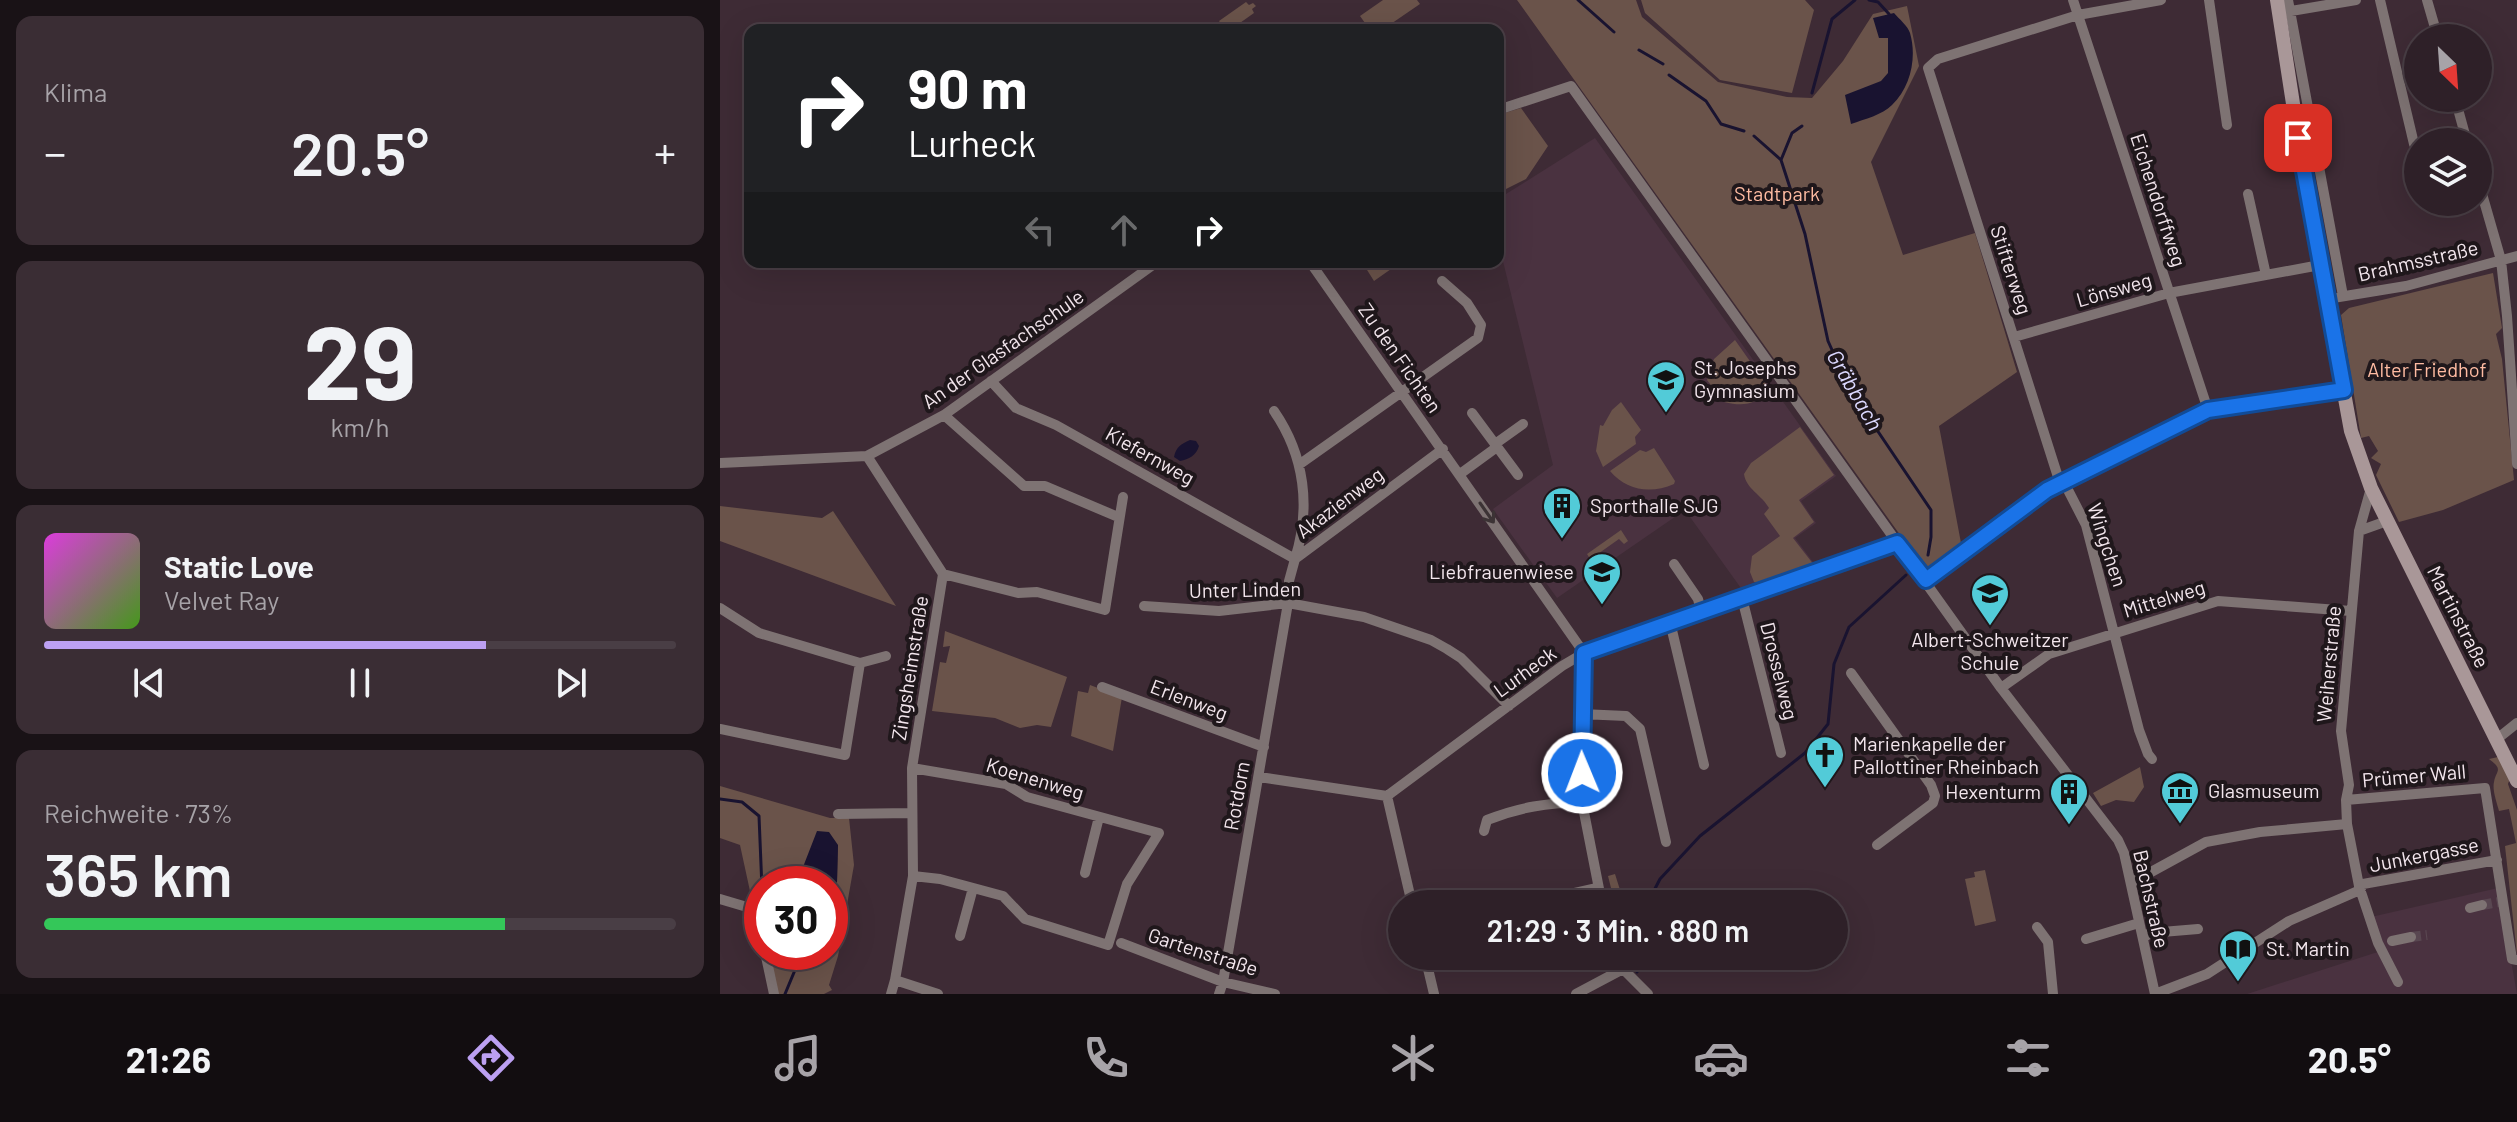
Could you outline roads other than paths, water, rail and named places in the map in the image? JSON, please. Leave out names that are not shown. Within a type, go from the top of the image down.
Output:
[{"type":"main road","name":"Martinstraße","points":[[2284,6],[2320,265],[2351,431],[2371,488],[2517,781]]},
{"type":"street","name":"Eichendorffweg","points":[[2073,0],[2208,410]]},
{"type":"street","points":[[2078,15],[2161,0]]},
{"type":"street","points":[[2209,0],[2227,125]]},
{"type":"street","points":[[2343,296],[2284,6],[2356,0]]},
{"type":"street","points":[[2380,0],[2410,128]]},
{"type":"street","points":[[2427,0],[2434,24]]},
{"type":"street","name":"Stifterweg","points":[[2062,482],[2029,391],[1928,68],[1938,59],[2078,15]]},
{"type":"street","points":[[1504,108],[1571,86],[2001,688]]},
{"type":"street","points":[[2248,194],[2266,275]]},
{"type":"street","points":[[2488,216],[2501,260],[2517,464]]},
{"type":"street","name":"Brahmsstraße","points":[[2327,299],[2406,286],[2517,256]]},
{"type":"street","name":"Lönsweg","points":[[2014,337],[2169,293],[2320,265]]},
{"type":"street","name":"An der Glasfachschule","points":[[720,463],[867,456],[944,415],[1149,268]]},
{"type":"street","name":"Zu den Fichten","points":[[1314,268],[1584,653]]},
{"type":"street","points":[[1300,464],[1478,338],[1481,325],[1467,303],[1442,281]]},
{"type":"street","name":"Kiefernweg","points":[[991,381],[1016,408],[1056,425],[1295,559]]},
{"type":"street","points":[[1926,580],[2034,499],[2062,482],[2208,410],[2344,390]]},
{"type":"street","points":[[1274,411],[1288,431],[1300,464],[1305,508],[1303,534],[1295,559]]},
{"type":"street","name":"Zu den Fichten","points":[[1472,413],[1518,475]]},
{"type":"street","points":[[944,415],[1024,486],[1045,486],[1118,517]]},
{"type":"street","points":[[1460,474],[1523,424]]},
{"type":"street","name":"Akazienweg","points":[[1288,603],[1289,581],[1295,559],[1443,449]]},
{"type":"street","name":"Zingsheimstraße","points":[[867,456],[943,574],[912,768],[913,876],[891,994]]},
{"type":"street","name":"Wingchen","points":[[2062,482],[2086,525],[2139,730],[2152,759]]},
{"type":"street","name":"Weiherstraße","points":[[2371,488],[2359,531],[2341,731],[2349,785],[2346,800],[2348,828],[2360,890],[2398,982]]},
{"type":"street","points":[[943,574],[1018,593],[1037,592],[1105,610],[1123,497]]},
{"type":"street","points":[[2359,531],[2387,521]]},
{"type":"street","name":"Lurheck","points":[[1387,796],[1584,653],[1897,543]]},
{"type":"street","points":[[1674,564],[1698,599],[1701,611]]},
{"type":"street","name":"Drosselweg","points":[[1742,598],[1781,753]]},
{"type":"street","name":"Mittelweg","points":[[2001,688],[2049,654],[2218,601],[2351,611]]},
{"type":"street","name":"Unter Linden","points":[[1144,606],[1219,611],[1288,603],[1364,617],[1431,640],[1461,658],[1509,706]]},
{"type":"street","name":"Rotdorn","points":[[1219,994],[1288,603]]},
{"type":"street","points":[[720,608],[759,633],[860,663],[886,656]]},
{"type":"street","points":[[1670,622],[1704,765]]},
{"type":"street","points":[[1584,653],[1582,802],[1597,888],[1588,890]]},
{"type":"street","points":[[720,729],[845,755],[860,663]]},
{"type":"street","points":[[1851,673],[1931,785],[1935,796],[1933,803],[1877,845]]},
{"type":"street","name":"Erlenweg","points":[[1102,687],[1264,747]]},
{"type":"street","name":"Bachstraße","points":[[2001,688],[2101,817],[2124,853],[2155,994]]},
{"type":"street","points":[[1581,714],[1626,716],[1640,729],[1666,842]]},
{"type":"street","points":[[2497,739],[2517,723]]},
{"type":"street","name":"Koenenweg","points":[[912,768],[1006,784],[1027,797],[1159,833],[1127,884],[1108,945],[1025,919],[1003,896],[913,876]]},
{"type":"street","points":[[1259,777],[1387,796],[1409,890]]},
{"type":"street","name":"Prümer Wall","points":[[2346,800],[2485,788],[2497,860]]},
{"type":"street","points":[[1484,831],[1487,820],[1513,809],[1544,803],[1582,802]]},
{"type":"street","points":[[838,814],[912,813]]},
{"type":"street","name":"Koenenweg","points":[[1085,873],[1099,817]]},
{"type":"street","points":[[2131,883],[2206,842],[2260,832],[2348,828]]},
{"type":"street","points":[[2497,860],[2501,902],[2515,960]]},
{"type":"street","name":"Junkergasse","points":[[2155,994],[2207,974],[2289,921],[2360,890],[2363,884],[2497,860]]},
{"type":"street","points":[[960,936],[973,888]]},
{"type":"street","points":[[720,899],[744,906]]},
{"type":"street","points":[[2501,902],[2517,899]]},
{"type":"street","points":[[2470,908],[2482,905]]},
{"type":"street","points":[[2086,939],[2139,923]]},
{"type":"street","points":[[2037,927],[2048,942],[2053,994]]},
{"type":"street","points":[[2143,938],[2150,933],[2198,929]]},
{"type":"street","points":[[2384,942],[2411,937]]},
{"type":"street","name":"Gartenstraße","points":[[1121,943],[1223,982],[1275,994]]},
{"type":"street","points":[[769,970],[774,994]]},
{"type":"street","points":[[1428,970],[1434,994]]},
{"type":"street","points":[[1576,994],[1621,970]]},
{"type":"street","points":[[1624,970],[1648,994]]},
{"type":"street","points":[[895,980],[938,994]]},
{"type":"waterway","points":[[1578,0],[1614,32]]},
{"type":"waterway","name":"Gräbbach","points":[[1812,93],[1832,19],[1855,0]]},
{"type":"waterway","points":[[1869,0],[1878,2],[1889,14]]},
{"type":"waterway","points":[[1639,50],[1663,64]]},
{"type":"waterway","points":[[1669,75],[1706,101],[1721,124],[1744,131]]},
{"type":"waterway","name":"Gräbbach","points":[[1802,126],[1792,133],[1781,160],[1805,234],[1828,341],[1850,390],[1931,510],[1928,555]]},
{"type":"waterway","points":[[1754,136],[1781,160]]},
{"type":"waterway","name":"Gräbbach","points":[[1654,890],[1660,879],[1700,836],[1805,753],[1828,724],[1834,664],[1849,627],[1906,575]]},
{"type":"waterway","points":[[720,799],[742,802],[759,816],[761,866]]},
{"type":"waterway","points":[[785,994],[795,970]]},
{"type":"tunnel","points":[[2482,905],[2499,902]]},
{"type":"tunnel","points":[[2411,937],[2427,935]]},
{"type":"place","name":"St. Josephs Gymnasium","points":[[1666,414]]},
{"type":"place","name":"Sporthalle SJG","points":[[1562,540]]},
{"type":"place","name":"Liebfrauenwiese","points":[[1602,606]]},
{"type":"place","name":"Albert-Schweitzer Schule","points":[[1990,627]]},
{"type":"place","name":"Marienkapelle der Pallottiner Rheinbach","points":[[1825,789]]},
{"type":"place","name":"Glasmuseum","points":[[2180,825]]},
{"type":"place","name":"Hexenturm","points":[[2069,826]]},
{"type":"place","name":"St. Martin","points":[[2238,983]]},
{"type":"park label","name":"Stadtpark","points":[[1777,194]]},
{"type":"park label","name":"Alter Friedhof","points":[[2427,370]]}]
